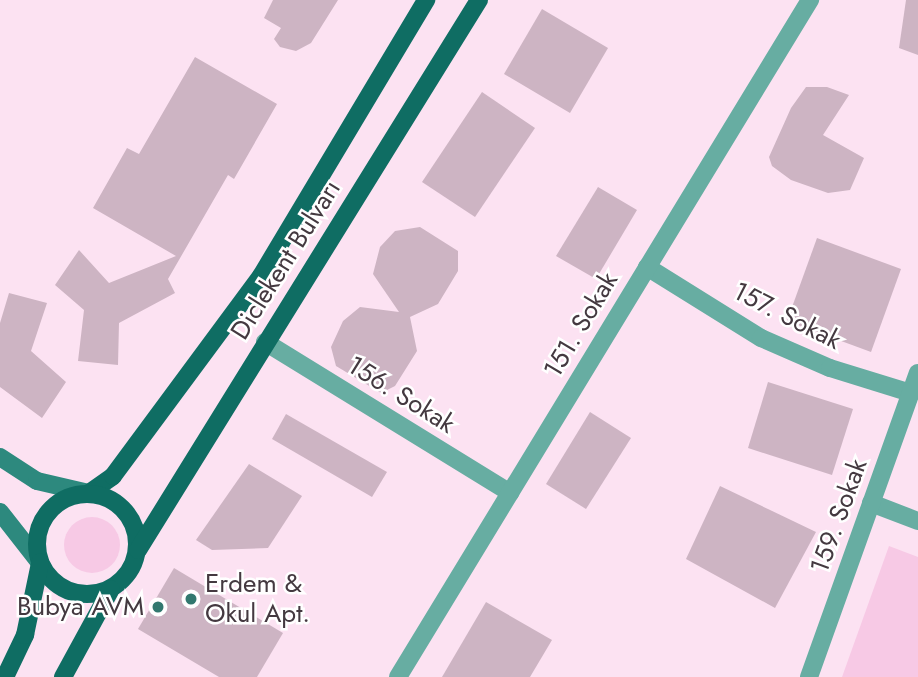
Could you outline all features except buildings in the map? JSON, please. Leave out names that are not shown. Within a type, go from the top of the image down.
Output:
[{"type":"main road","name":"Diclekent Bulvarı","points":[[89,493],[113,476],[261,276],[426,0]]},
{"type":"main road","name":"Diclekent Bulvarı","points":[[138,550],[479,0]]},
{"type":"main road","points":[[0,457],[37,481],[89,493],[120,505],[131,518],[138,550],[124,580],[111,589],[95,595],[71,592],[50,578],[0,512]]},
{"type":"main road","points":[[5,677],[25,635],[40,563],[36,547],[45,515],[72,495],[89,493]]},
{"type":"main road","points":[[63,677],[111,589]]},
{"type":"street","name":"151. Sokak","points":[[398,677],[807,1]]},
{"type":"street","name":"157. Sokak","points":[[647,267],[761,338],[830,368],[911,393]]},
{"type":"street","name":"156. Sokak","points":[[265,342],[510,493]]},
{"type":"street","name":"159. Sokak","points":[[809,677],[918,373]]},
{"type":"street","points":[[871,503],[918,521]]},
{"type":"shaded area","points":[[86,517],[98,517],[112,525],[120,539],[118,556],[112,565],[98,573],[86,573],[69,561],[64,551],[64,539],[76,522]]},
{"type":"shaded area","points":[[889,546],[918,557],[918,677],[842,677]]},
{"type":"place","name":"Erdem & Okul Apt.","points":[[191,599]]},
{"type":"place","name":"Bubya AVM","points":[[158,607]]}]
